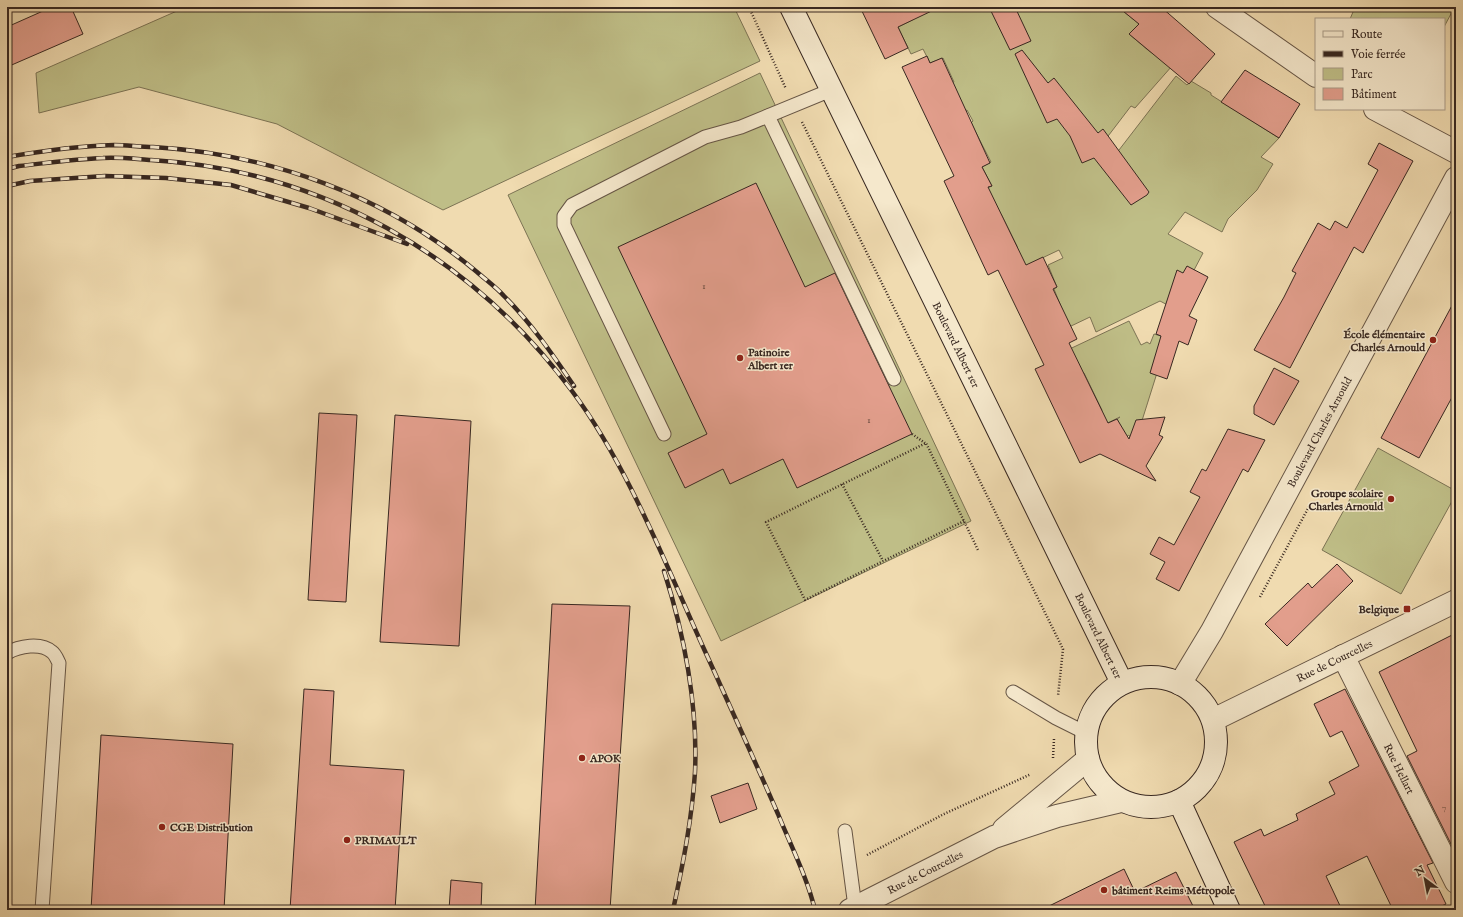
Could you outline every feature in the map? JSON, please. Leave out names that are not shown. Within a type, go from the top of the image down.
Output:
[{"type":"street","name":"Boulevard Albert 1er","points":[[791,7],[1122,683]]},
{"type":"street","points":[[1217,7],[1315,75]]},
{"type":"street","points":[[1377,110],[1456,152]]},
{"type":"street","name":"Boulevard Charles Arnould","points":[[1180,684],[1212,631],[1456,178]]},
{"type":"street","name":"Rue de Courcelles","points":[[1213,720],[1456,601]]},
{"type":"street","name":"Rue Hellart","points":[[1343,656],[1456,882]]},
{"type":"street","points":[[1141,677],[1161,677],[1180,684],[1194,693],[1213,720],[1217,738],[1215,758],[1208,775],[1195,790],[1179,801],[1160,807],[1140,807],[1121,801],[1105,790],[1093,774],[1088,759],[1086,733],[1092,713],[1104,696],[1122,683],[1141,677]]},
{"type":"street","name":"Rue de Courcelles","points":[[994,837],[1088,759]]},
{"type":"street","name":"Rue de Courcelles","points":[[853,909],[994,837],[1057,816],[1121,801]]},
{"type":"street","points":[[1179,801],[1229,910]]},
{"type":"lane","points":[[664,434],[564,225],[564,216],[572,205],[705,137],[741,127],[831,90]]},
{"type":"lane","points":[[768,116],[894,379]]},
{"type":"lane","points":[[7,653],[17,647],[44,646],[53,652],[59,663],[42,910]]},
{"type":"lane","points":[[1013,692],[1056,718],[1086,733]]},
{"type":"lane","name":"Rue de Courcelles","points":[[845,831],[853,909]]},
{"type":"path","points":[[750,7],[811,143],[949,416],[1062,649],[1052,764],[1054,788]]},
{"type":"path","points":[[912,434],[926,443],[978,550]]},
{"type":"path","points":[[926,443],[766,522],[805,600],[964,521]]},
{"type":"path","points":[[842,484],[883,561]]},
{"type":"path","points":[[849,864],[942,815],[1032,773]]},
{"type":"green space","points":[[186,7],[734,7],[760,61],[443,210],[277,124],[139,87],[39,113],[36,73]]},
{"type":"green space","points":[[909,7],[1118,7],[1139,24],[1129,34],[1149,51],[1172,66],[1135,108],[1131,106],[1099,148],[1108,158],[1119,150],[1176,76],[1187,85],[1191,81],[1211,93],[1211,95],[1279,138],[1261,157],[1273,164],[1257,190],[1228,219],[1222,232],[1185,212],[1168,234],[1203,253],[1183,291],[1177,310],[1160,301],[1096,332],[1090,317],[1069,327],[1054,289],[1057,287],[1048,265],[1063,258],[1059,250],[1021,268],[1017,246],[1001,214],[978,192],[992,186],[982,167],[991,162],[971,123],[973,121],[967,110],[955,115],[943,88],[954,82],[943,58],[930,63],[923,49],[911,54],[898,27],[914,19]]},
{"type":"green space","points":[[1348,7],[1456,7],[1456,12],[1453,10],[1445,25],[1445,18],[1350,18],[1353,12]]},
{"type":"green space","name":"Patinoire Albert 1er","points":[[760,73],[971,521],[721,641],[508,195]]},
{"type":"green space","points":[[1129,321],[1141,345],[1147,342],[1150,344],[1154,334],[1168,338],[1134,446],[1129,435],[1126,437],[1117,419],[1120,417],[1095,429],[1102,410],[1084,373],[1059,354]]},
{"type":"green space","points":[[1378,448],[1456,491],[1456,494],[1401,594],[1322,550]]},
{"type":"building","points":[[52,7],[71,7],[83,34],[7,67],[7,27]]},
{"type":"building","points":[[860,7],[940,7],[898,27],[908,48],[885,59]]},
{"type":"building","points":[[989,7],[1015,7],[1031,41],[1010,50]]},
{"type":"building","points":[[1118,7],[1161,7],[1215,54],[1189,84],[1129,34],[1139,24]]},
{"type":"building","points":[[1022,50],[1048,83],[1054,78],[1098,133],[1103,129],[1149,192],[1147,195],[1131,205],[1094,158],[1082,163],[1070,136],[1057,119],[1047,123],[1015,54]]},
{"type":"building","points":[[927,56],[930,63],[942,58],[990,163],[982,167],[992,186],[988,187],[1026,265],[1043,257],[1057,287],[1053,289],[1077,339],[1069,343],[1108,423],[1117,419],[1129,439],[1136,420],[1165,417],[1159,435],[1163,437],[1146,466],[1156,481],[1100,454],[1080,463],[1035,369],[1044,365],[998,270],[988,275],[944,181],[954,176],[902,67]]},
{"type":"building","points":[[1245,70],[1300,104],[1279,138],[1221,102]]},
{"type":"building","points":[[1379,143],[1413,161],[1363,253],[1354,247],[1290,368],[1254,350],[1284,297],[1296,273],[1292,271],[1318,223],[1330,230],[1335,221],[1347,228],[1378,170],[1368,164]]},
{"type":"building","points":[[756,183],[805,287],[835,273],[912,434],[797,488],[783,459],[730,484],[723,469],[685,488],[668,453],[707,434],[618,247]]},
{"type":"building","points":[[1187,266],[1208,277],[1189,316],[1197,320],[1188,345],[1179,341],[1167,379],[1150,373],[1161,336],[1156,334],[1177,270],[1183,273]]},
{"type":"building","points":[[1456,298],[1456,390],[1419,458],[1381,438]]},
{"type":"building","points":[[1274,368],[1299,381],[1274,425],[1254,414],[1254,406]]},
{"type":"building","points":[[319,413],[357,415],[346,602],[308,600]]},
{"type":"building","points":[[395,415],[471,421],[459,646],[380,642]]},
{"type":"building","points":[[1228,429],[1265,440],[1248,472],[1243,469],[1179,591],[1156,579],[1165,562],[1150,554],[1159,537],[1174,545],[1200,497],[1190,492],[1202,469],[1206,471]]},
{"type":"building","points":[[1337,564],[1353,581],[1287,646],[1265,624],[1308,583],[1312,588]]},
{"type":"building","name":"APOK","points":[[552,604],[630,606],[610,910],[535,910]]},
{"type":"building","points":[[1456,633],[1455,852],[1407,756],[1417,751],[1379,672]]},
{"type":"building","name":"PRIMAULT","points":[[304,689],[334,691],[330,765],[404,770],[395,910],[290,910]]},
{"type":"building","points":[[1345,689],[1433,863],[1427,865],[1446,904],[1433,910],[1393,910],[1367,856],[1326,876],[1342,910],[1267,910],[1234,842],[1261,829],[1264,836],[1298,820],[1296,814],[1335,794],[1329,782],[1359,766],[1342,731],[1330,737],[1314,704]]},
{"type":"building","name":"CGE Distribution","points":[[101,735],[233,744],[224,910],[91,910]]},
{"type":"building","points":[[748,783],[757,809],[720,823],[711,796]]},
{"type":"building","points":[[1124,869],[1135,892],[1176,872],[1195,910],[1041,910]]},
{"type":"building","points":[[451,880],[482,883],[481,910],[449,910]]},
{"type":"railway","points":[[7,157],[87,146],[114,145],[153,147],[197,151],[241,159],[283,170],[325,184],[366,201],[405,221],[442,245],[477,272],[514,306],[550,351],[574,386]]},
{"type":"railway","points":[[7,169],[19,166],[72,160],[121,158],[214,167],[274,181],[332,202],[387,228],[439,261],[488,299],[532,342],[572,391],[611,451],[660,549],[751,752],[803,874],[815,910]]},
{"type":"railway","points":[[7,186],[30,181],[105,176],[166,178],[231,185],[309,208],[407,244]]},
{"type":"railway","points":[[664,571],[678,619],[688,670],[692,696],[695,747],[694,790],[684,859],[673,910]]},
{"type":"place","name":"École élémentaire Charles Arnould","points":[[1433,340]]},
{"type":"place","name":"Patinoire Albert 1er","points":[[740,358]]},
{"type":"place","name":"Groupe scolaire Charles Arnould","points":[[1391,499]]},
{"type":"place","name":"Belgique","points":[[1407,609]]},
{"type":"place","name":"APOK","points":[[582,758]]},
{"type":"place","name":"CGE Distribution","points":[[162,827]]},
{"type":"place","name":"PRIMAULT","points":[[347,840]]},
{"type":"place","name":"bâtiment Reims Métropole","points":[[1104,890]]}]
